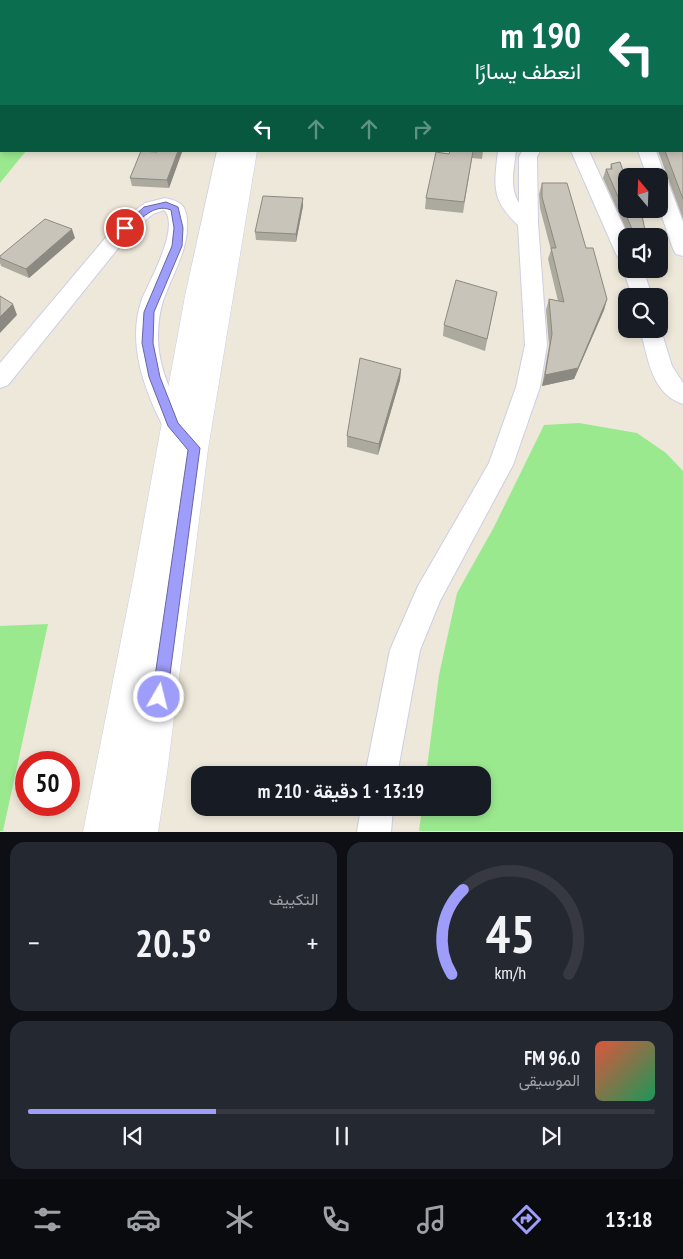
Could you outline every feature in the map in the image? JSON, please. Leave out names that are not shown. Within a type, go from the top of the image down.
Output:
[{"type":"main road","points":[[102,832],[211,222],[227,152]]},
{"type":"main road","points":[[139,832],[149,773],[194,448],[247,152]]},
{"type":"street","points":[[507,152],[504,193],[508,206],[528,224]]},
{"type":"street","points":[[383,766],[405,650],[428,595],[501,465],[528,387],[536,345],[528,224],[528,157],[530,152]]},
{"type":"street","points":[[580,152],[618,236]]},
{"type":"street","points":[[647,152],[653,168]]},
{"type":"street","points":[[0,379],[125,228],[147,209],[160,205],[172,206],[175,209],[179,228],[177,246],[149,312],[147,343],[155,377],[174,426],[194,448]]},
{"type":"street","points":[[668,207],[683,249]]},
{"type":"street","points":[[654,338],[663,372],[675,391],[683,395]]},
{"type":"street","points":[[374,832],[376,816]]},
{"type":"green space","points":[[0,152],[25,152],[0,183]]},
{"type":"green space","points":[[579,423],[637,433],[666,453],[683,471],[683,831],[419,831],[421,816],[491,816],[491,766],[427,766],[439,675],[457,593],[494,527],[544,425]]},
{"type":"green space","points":[[48,624],[20,751],[15,751],[15,776],[3,831],[0,831],[0,626]]},
{"type":"building","points":[[141,152],[178,152],[167,180],[130,178]]},
{"type":"building","points":[[436,152],[449,154],[450,152],[473,152],[464,202],[426,198]]},
{"type":"building","points":[[665,152],[683,152],[683,199]]},
{"type":"building","points":[[620,162],[622,168],[618,168],[618,197],[606,169],[612,169],[611,164]]},
{"type":"building","points":[[542,183],[567,183],[586,248],[593,248],[607,299],[578,368],[545,375],[552,334],[549,299],[564,302],[551,248],[556,248],[542,197]]},
{"type":"building","points":[[263,196],[303,198],[296,234],[255,232]]},
{"type":"building","points":[[627,218],[642,218],[645,228],[632,228]]},
{"type":"building","points":[[45,219],[72,229],[26,269],[0,258],[0,256]]},
{"type":"building","points":[[456,280],[497,292],[487,339],[444,325]]},
{"type":"building","points":[[0,296],[13,304],[0,317]]},
{"type":"building","points":[[360,358],[401,369],[379,444],[347,436]]},
{"type":"route","points":[[125,228],[147,209],[166,205],[172,206],[175,209],[179,228],[177,246],[149,312],[147,343],[155,377],[174,426],[194,448],[159,697]]}]
